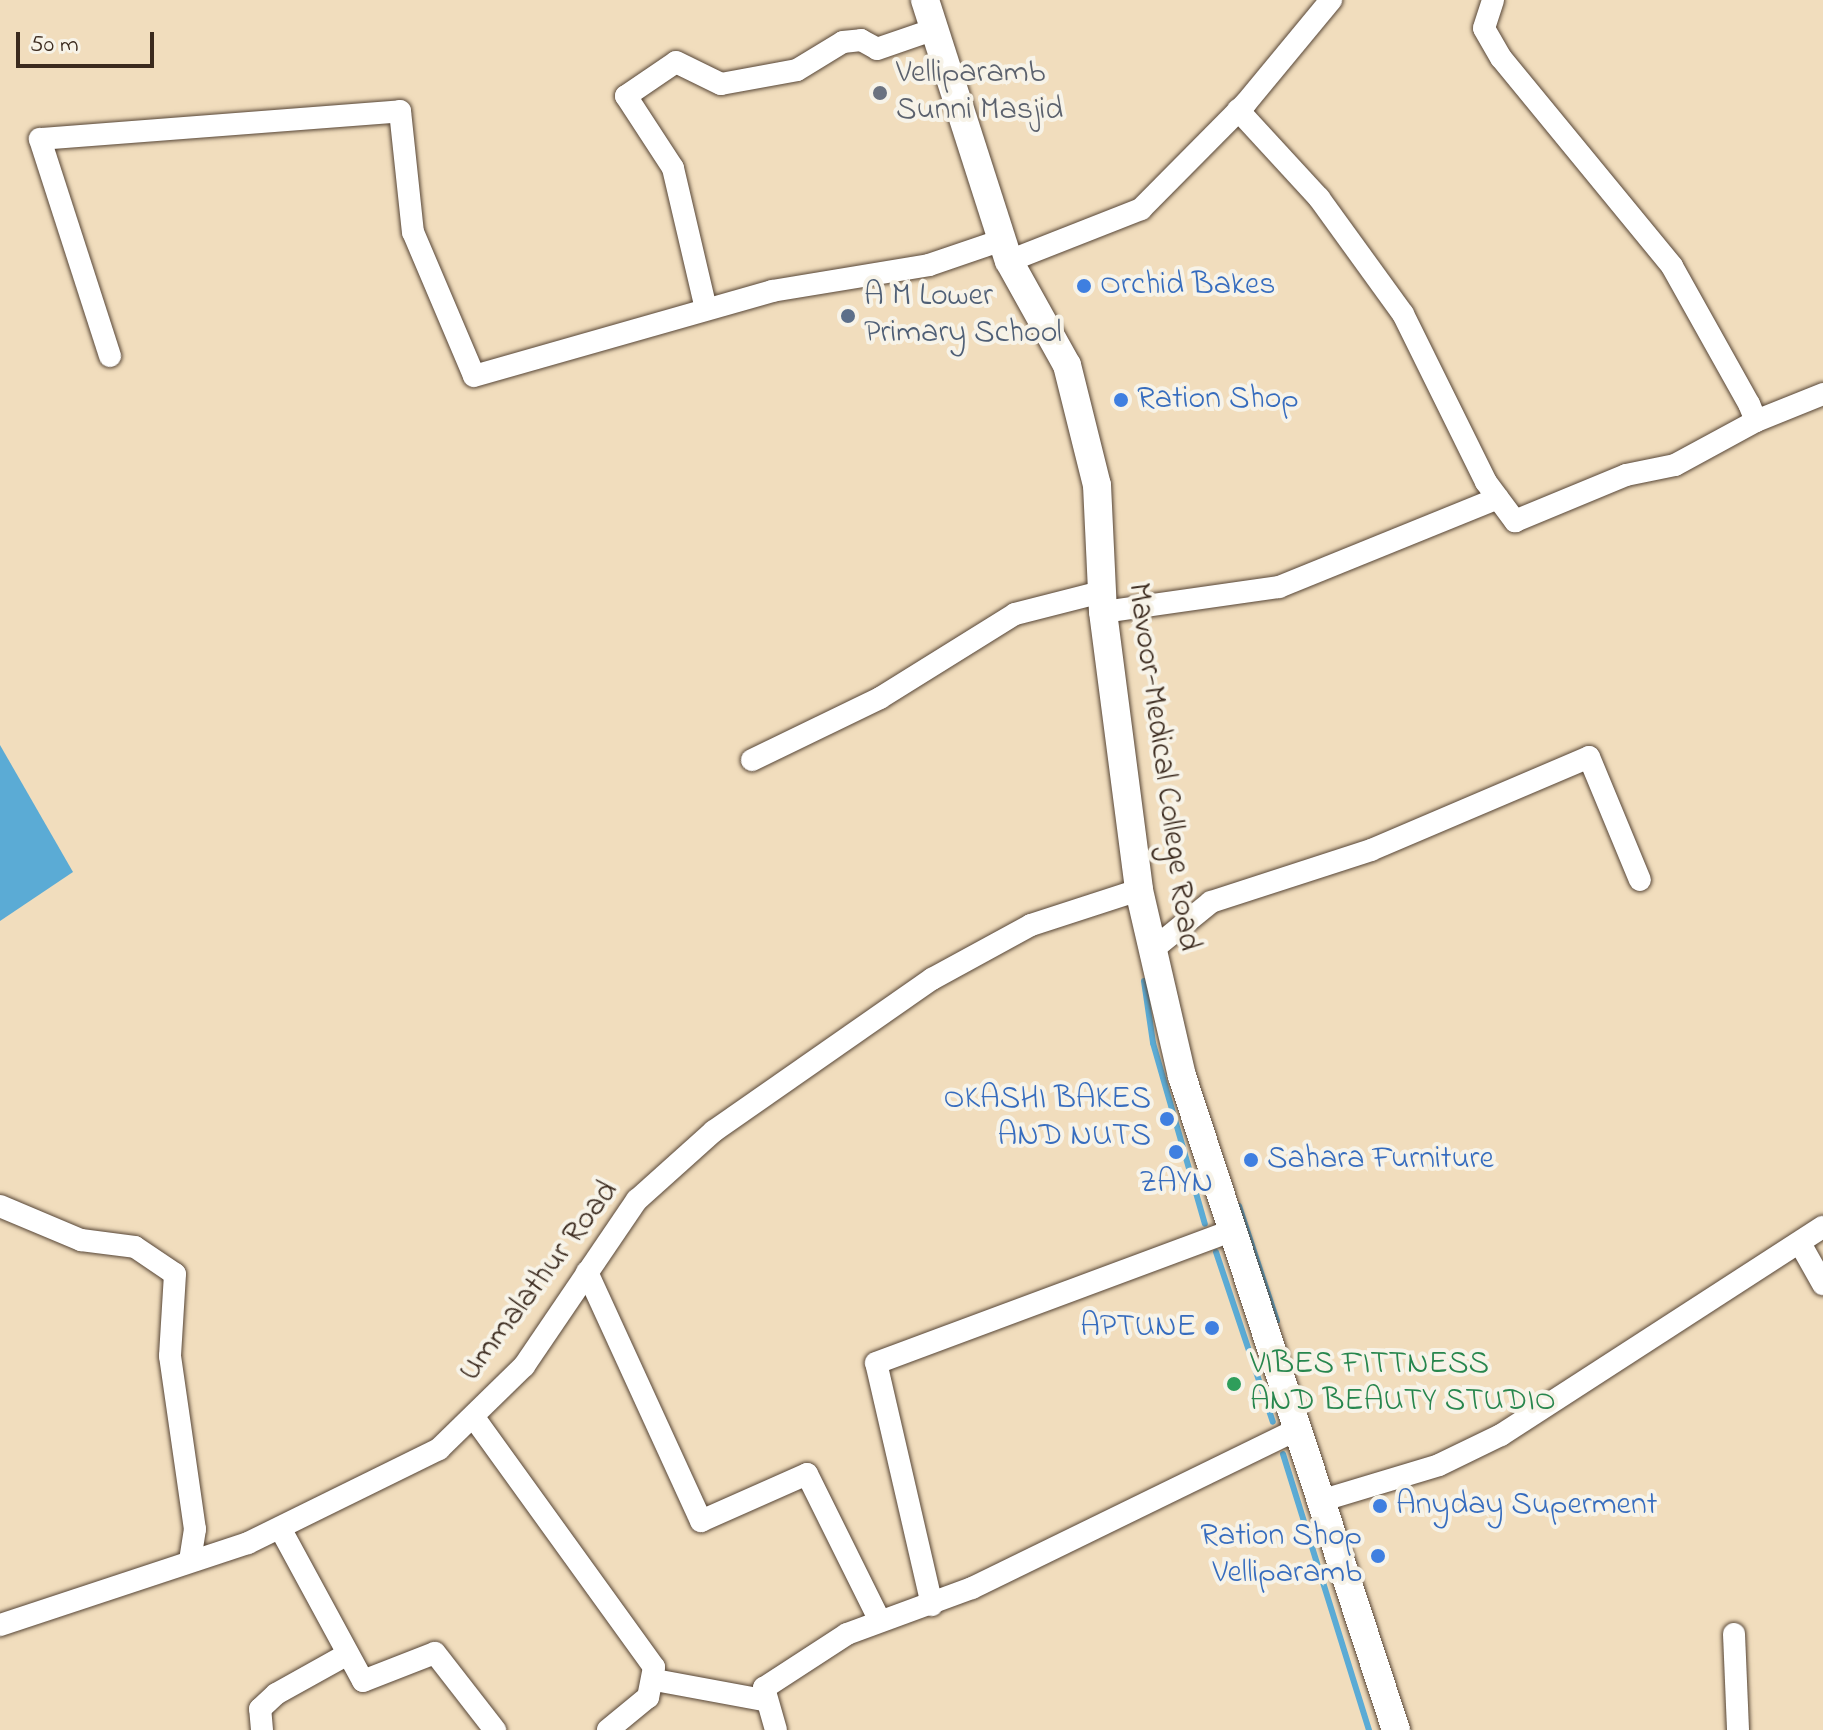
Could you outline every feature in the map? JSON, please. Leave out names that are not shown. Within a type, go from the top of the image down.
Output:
[{"type":"main road","name":"Mavoor-Medical College Road","points":[[925,0],[1006,251],[1067,365],[1097,485],[1102,602],[1139,890],[1182,1076],[1396,1730]]},
{"type":"street","points":[[110,356],[40,139],[400,111],[413,232],[474,376],[706,309],[1006,251],[1141,209],[1238,110],[1331,0]]},
{"type":"street","points":[[1493,0],[1484,28],[1501,58],[1672,266],[1756,421]]},
{"type":"street","points":[[706,309],[673,168],[626,96],[676,62],[721,84],[797,70],[843,42],[861,40],[877,49],[935,29]]},
{"type":"street","points":[[1238,110],[1319,198],[1403,314],[1498,498],[1515,521],[1626,475],[1675,465],[1756,421],[1823,394]]},
{"type":"street","points":[[752,760],[880,698],[1015,614],[1054,598],[1102,602],[1279,587],[1498,498]]},
{"type":"street","points":[[1152,950],[1211,902],[1371,850],[1589,757],[1640,880]]},
{"type":"street","name":"Ummalathur Road","points":[[0,1625],[280,1528],[439,1449],[475,1419],[524,1366],[637,1200],[714,1131],[832,1045],[1000,940],[1139,890]]},
{"type":"street","points":[[0,1206],[81,1240],[135,1247],[175,1274],[170,1356],[195,1529],[190,1560]]},
{"type":"street","points":[[1320,1501],[1426,1470],[1501,1435],[1801,1245],[1823,1227]]},
{"type":"street","points":[[932,1605],[876,1363],[1234,1230]]},
{"type":"street","points":[[1801,1245],[1823,1284]]},
{"type":"street","points":[[587,1272],[701,1521],[807,1474],[878,1617]]},
{"type":"street","points":[[475,1419],[654,1667],[655,1680],[648,1697],[608,1730]]},
{"type":"street","points":[[776,1730],[763,1700],[774,1677],[878,1617],[932,1605],[1296,1430]]},
{"type":"street","points":[[280,1528],[363,1681],[435,1653],[495,1730]]},
{"type":"street","points":[[1734,1634],[1738,1730]]},
{"type":"street","points":[[262,1730],[260,1709],[276,1694],[348,1654]]},
{"type":"street","points":[[655,1680],[763,1700]]},
{"type":"water","points":[[0,745],[73,872],[0,921]]},
{"type":"waterway","points":[[1144,981],[1153,1043],[1205,1224]]},
{"type":"waterway","points":[[1239,1206],[1277,1321]]},
{"type":"waterway","points":[[1216,1252],[1273,1422]]},
{"type":"waterway","points":[[1283,1454],[1369,1730]]},
{"type":"place","name":"Velliparamb Sunni Masjid","points":[[880,93]]},
{"type":"place","name":"Orchid Bakes","points":[[1084,286]]},
{"type":"place","name":"A M Lower Primary School","points":[[848,316]]},
{"type":"place","name":"Ration Shop","points":[[1121,400]]},
{"type":"place","name":"OKASHI BAKES AND NUTS","points":[[1167,1119]]},
{"type":"place","name":"ZAYN","points":[[1176,1152]]},
{"type":"place","name":"Sahara Furniture","points":[[1251,1160]]},
{"type":"place","name":"APTUNE","points":[[1212,1328]]},
{"type":"place","name":"VIBES FITTNESS AND BEAUTY STUDIO","points":[[1234,1384]]},
{"type":"place","name":"Anyday Superment","points":[[1380,1506]]},
{"type":"place","name":"Ration Shop Velliparamb","points":[[1378,1556]]}]
